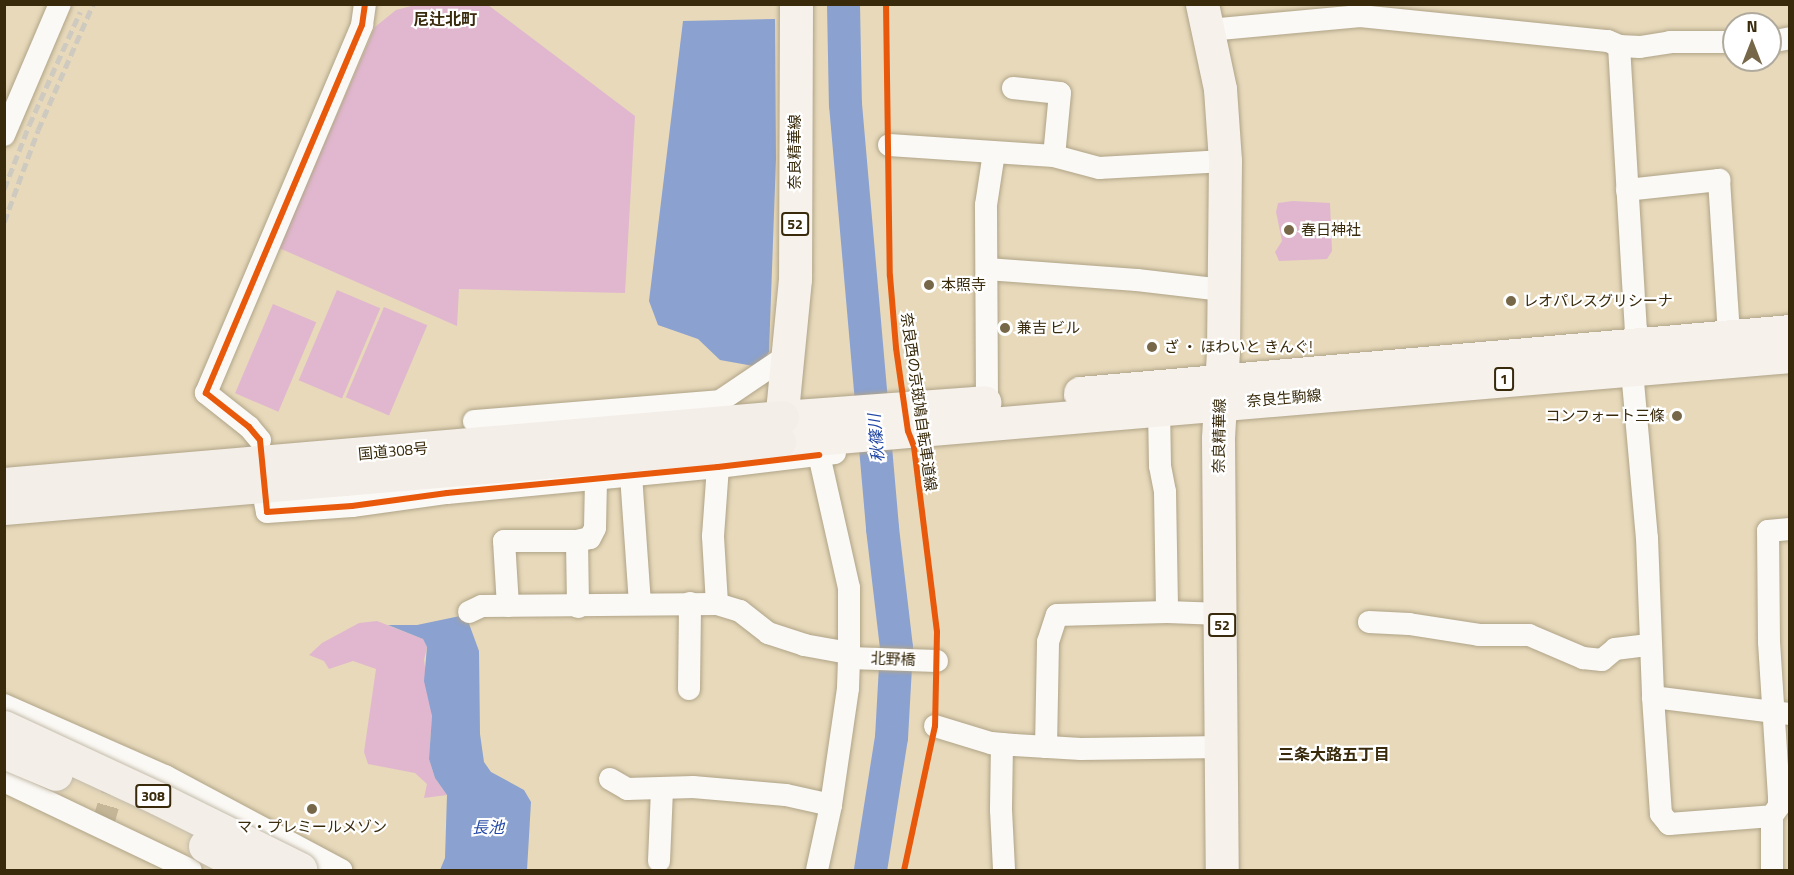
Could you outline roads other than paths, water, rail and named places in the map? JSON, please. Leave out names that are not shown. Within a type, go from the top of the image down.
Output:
[{"type":"highway","name":"国道308号","points":[[4,508],[65,484],[253,452],[780,430]]},
{"type":"highway","name":"国道308号","points":[[4,484],[65,484],[780,430]]},
{"type":"highway","points":[[4,472],[65,484]]},
{"type":"highway","name":"308","points":[[4,727],[146,792],[302,870]]},
{"type":"highway","name":"308","points":[[4,752],[31,762],[251,870]]},
{"type":"main road","name":"奈良精華線","points":[[780,430],[795,279],[796,4]]},
{"type":"main road","name":"奈良精華線","points":[[1205,17],[1220,88],[1225,161],[1220,391],[1222,870]]},
{"type":"main road","name":"奈良生駒線","points":[[1635,356],[1729,336],[1790,330]]},
{"type":"main road","name":"奈良生駒線","points":[[904,429],[987,401],[1220,391],[1635,356],[1790,356]]},
{"type":"main road","name":"奈良生駒線","points":[[780,430],[820,436],[1159,408],[1220,391]]},
{"type":"street","points":[[4,135],[60,4]]},
{"type":"street","points":[[253,452],[249,427],[207,393],[362,25],[365,4]]},
{"type":"street","points":[[1205,17],[1360,16],[1608,41],[1619,46],[1640,47],[1670,42],[1722,42]]},
{"type":"street","points":[[1619,46],[1627,190],[1632,229],[1635,356],[1647,538],[1649,645],[1661,814],[1669,824],[1772,816]]},
{"type":"street","points":[[1013,88],[1060,93],[1054,156]]},
{"type":"street","points":[[889,145],[1054,156],[1099,168],[1225,161]]},
{"type":"street","points":[[987,401],[986,205],[994,153]]},
{"type":"street","points":[[1627,190],[1719,180],[1729,336]]},
{"type":"street","points":[[987,269],[1079,275],[1222,290]]},
{"type":"street","points":[[474,421],[720,401],[788,356]]},
{"type":"street","points":[[1159,408],[1160,466],[1165,492],[1167,612]]},
{"type":"street","points":[[266,502],[267,512],[352,506],[477,487],[718,467],[820,436],[849,588],[851,656],[831,805],[817,870]]},
{"type":"street","points":[[717,604],[713,536],[718,467]]},
{"type":"street","points":[[631,475],[640,604]]},
{"type":"street","points":[[508,606],[504,542],[577,541],[590,537],[595,528],[596,478]]},
{"type":"street","points":[[1772,870],[1772,816],[1779,806],[1781,713],[1768,531],[1790,529]]},
{"type":"street","points":[[577,541],[578,607]]},
{"type":"street","points":[[688,689],[690,603]]},
{"type":"street","name":"北野橋","points":[[470,612],[482,606],[578,607],[717,604],[740,611],[768,633],[804,645],[851,656],[934,661]]},
{"type":"street","points":[[1046,747],[1048,642],[1057,615],[1167,612],[1222,614]]},
{"type":"street","points":[[1369,622],[1409,624],[1479,635],[1530,635],[1583,658],[1602,660],[1615,649],[1649,645]]},
{"type":"street","points":[[1653,698],[1781,713]]},
{"type":"street","points":[[4,705],[165,776],[341,870]]},
{"type":"street","points":[[934,726],[1002,744],[1046,747],[1222,747]]},
{"type":"street","points":[[1002,744],[1001,810],[1004,870]]},
{"type":"street","points":[[610,779],[627,789],[693,787],[786,795],[831,805]]},
{"type":"street","points":[[4,781],[191,870]]},
{"type":"street","points":[[658,861],[662,789]]},
{"type":"water","points":[[775,19],[776,159],[769,352],[759,367],[720,360],[698,339],[658,325],[649,301],[683,21]]},
{"type":"water","name":"長池","points":[[460,616],[468,621],[479,651],[480,734],[484,762],[491,772],[524,790],[531,802],[527,870],[440,870],[445,858],[447,795],[435,778],[429,759],[432,716],[424,681],[427,647],[423,639],[388,625],[417,625]]},
{"type":"waterway","name":"秋篠川","points":[[843,4],[845,104],[882,528],[896,648],[891,737],[870,870]]},
{"type":"tunnel","points":[[102,827],[120,765]]},
{"type":"railway","points":[[4,222],[38,130],[93,4]]},
{"type":"railway","points":[[4,189],[29,125],[80,12]]},
{"type":"place","name":"春日神社","points":[[1289,230]]},
{"type":"place","name":"本照寺","points":[[929,285]]},
{"type":"place","name":"レオパレスグリシーナ","points":[[1511,301]]},
{"type":"place","name":"兼吉 ビル","points":[[1005,328]]},
{"type":"place","name":"ざ ・ ほわいと きんぐ!","points":[[1152,347]]},
{"type":"place","name":"コンフォート三條","points":[[1677,416]]},
{"type":"place","name":"マ・プレミールメゾン","points":[[312,809]]},
{"type":"district","name":"尼辻北町","points":[[445,19]]},
{"type":"district","name":"三条大路五丁目","points":[[1334,754]]}]
